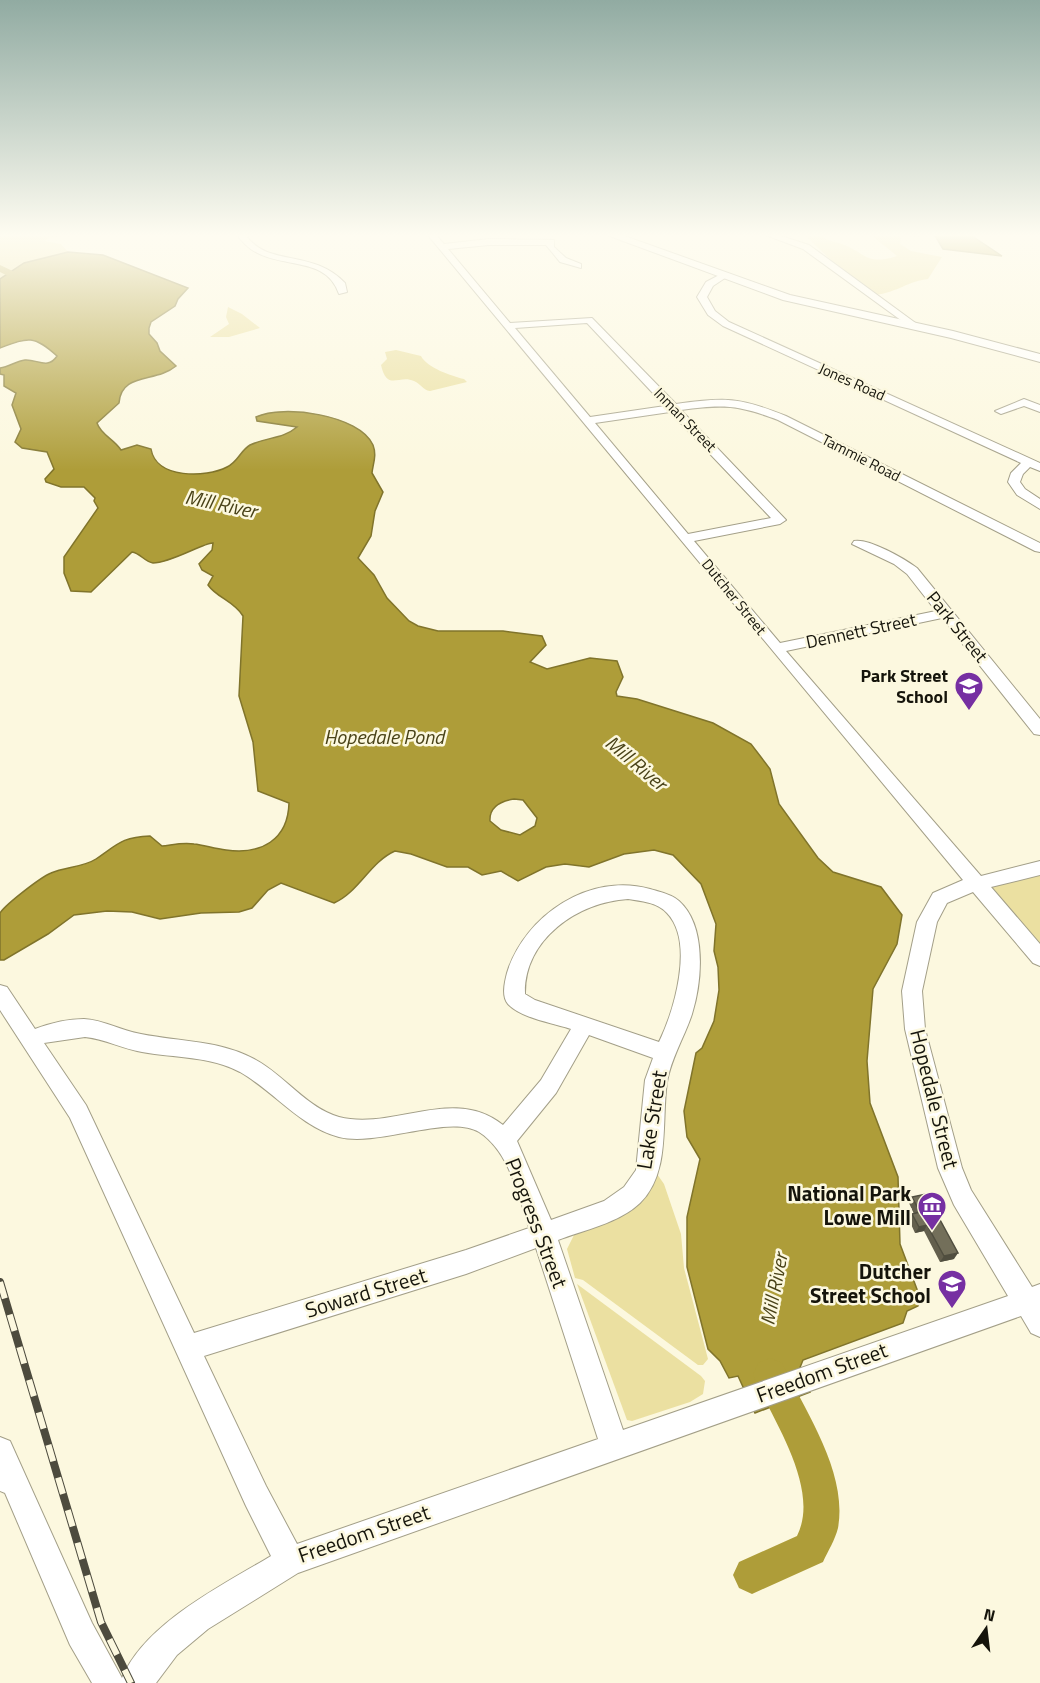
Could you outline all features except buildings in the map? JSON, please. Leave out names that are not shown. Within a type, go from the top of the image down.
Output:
[{"type":"main road","points":[[850,313],[1040,358]]},
{"type":"street","name":"Dutcher Street","points":[[497,313],[1040,958]]},
{"type":"street","name":"Jones Road","points":[[712,313],[726,324],[1034,464]]},
{"type":"street","points":[[886,321],[897,314],[916,327]]},
{"type":"street","name":"Inman Street","points":[[508,326],[589,320],[780,520],[687,538]]},
{"type":"street","name":"Tammie Road","points":[[589,421],[722,401],[760,409],[1040,548]]},
{"type":"street","points":[[1001,411],[1024,402],[1040,409]]},
{"type":"street","points":[[1034,464],[1017,473],[1014,482],[1021,492],[1040,505]]},
{"type":"street","name":"Park Street","points":[[859,544],[908,567],[1040,730]]},
{"type":"street","name":"Dennett Street","points":[[777,648],[946,613]]},
{"type":"street","name":"Hopedale Street","points":[[1040,867],[949,892],[935,905],[927,922],[916,968],[912,1008],[933,1108],[958,1188],[1033,1300],[1040,1324]]},
{"type":"street","name":"Lake Street","points":[[544,1236],[612,1209],[632,1195],[647,1173],[656,1080],[664,1053],[685,1002],[688,939],[677,911],[655,897],[624,892],[579,901],[554,918],[526,951],[515,982],[515,998],[528,1006],[664,1053]]},
{"type":"street","name":"Freedom Street","points":[[0,993],[78,1112],[256,1496],[290,1560],[1033,1300]]},
{"type":"street","points":[[503,1139],[529,1116],[547,1092],[583,1026]]},
{"type":"street","name":"Progress Street","points":[[31,1039],[52,1031],[94,1028],[128,1040],[219,1053],[236,1058],[253,1068],[309,1112],[340,1127],[372,1130],[440,1118],[467,1117],[479,1120],[503,1139],[530,1194],[615,1448]]},
{"type":"street","name":"Soward Street","points":[[188,1348],[544,1236]]},
{"type":"street","points":[[0,1451],[8,1480],[81,1634],[109,1683]]},
{"type":"street","points":[[136,1683],[166,1644],[197,1618],[290,1560]]},
{"type":"shaded area","points":[[227,313],[239,313],[260,328],[229,337],[210,337],[229,324]]},
{"type":"shaded area","points":[[396,350],[421,356],[434,368],[467,382],[430,391],[409,379],[390,380],[381,365],[387,359],[385,352]]},
{"type":"shaded area","points":[[1040,874],[1040,947],[990,888]]},
{"type":"shaded area","points":[[657,1174],[664,1184],[681,1234],[684,1268],[708,1359],[703,1365],[698,1365],[583,1280],[575,1278],[567,1249],[574,1235],[587,1228]]},
{"type":"shaded area","points":[[577,1284],[701,1376],[705,1381],[703,1394],[690,1402],[632,1421],[627,1420]]},
{"type":"water","name":"Hopedale Pond","points":[[0,313],[165,313],[151,322],[149,334],[157,343],[160,351],[176,366],[159,375],[133,382],[126,387],[121,393],[119,403],[97,423],[101,431],[121,450],[137,445],[151,449],[155,459],[172,471],[207,473],[231,465],[250,445],[286,434],[297,427],[257,421],[256,417],[268,413],[301,412],[320,415],[353,426],[373,445],[375,456],[372,473],[383,492],[375,511],[371,536],[358,558],[374,575],[387,598],[409,621],[438,631],[503,631],[542,636],[546,645],[530,662],[547,669],[590,658],[617,661],[623,677],[616,692],[617,696],[637,699],[713,723],[751,744],[770,769],[779,804],[818,858],[833,872],[881,887],[902,915],[897,944],[873,989],[867,1061],[870,1103],[898,1177],[900,1244],[921,1300],[918,1306],[907,1311],[903,1323],[803,1360],[799,1370],[810,1392],[755,1413],[738,1376],[729,1378],[720,1361],[708,1349],[687,1267],[687,1217],[700,1159],[687,1137],[684,1111],[696,1053],[702,1048],[714,1021],[719,990],[718,967],[714,951],[716,924],[701,884],[673,855],[654,850],[624,854],[589,867],[565,864],[546,867],[518,881],[501,871],[482,875],[468,867],[447,867],[411,854],[395,851],[378,862],[351,892],[334,903],[281,883],[268,890],[252,908],[239,912],[201,913],[160,919],[132,912],[107,911],[74,915],[48,934],[4,960],[0,960],[0,913],[16,897],[46,875],[91,862],[121,842],[133,838],[150,836],[162,846],[190,843],[239,851],[261,847],[270,842],[284,827],[289,803],[258,791],[253,742],[239,696],[243,616],[208,585],[213,576],[202,570],[199,564],[212,550],[213,543],[169,560],[153,563],[132,552],[91,592],[71,591],[64,573],[64,557],[98,508],[94,501],[95,498],[84,487],[61,487],[46,482],[45,479],[54,469],[47,452],[22,448],[15,442],[21,429],[12,405],[16,393],[4,386],[4,375],[0,374],[0,368],[25,360],[46,363],[57,356],[42,344],[31,340],[0,348]],"holes":[[[514,799],[523,800],[537,818],[535,826],[520,835],[501,830],[490,821],[490,816],[497,805]]]},
{"type":"waterway","name":"Mill River","points":[[752,1575],[810,1549],[819,1530],[822,1508],[811,1461],[770,1375]]},
{"type":"railway","points":[[0,1282],[101,1622],[131,1683]]},
{"type":"place","name":"Park Street School","points":[[969,712]]},
{"type":"place","name":"National Park Lowe Mill","points":[[932,1232]]},
{"type":"place","name":"Dutcher Street School","points":[[952,1310]]}]
